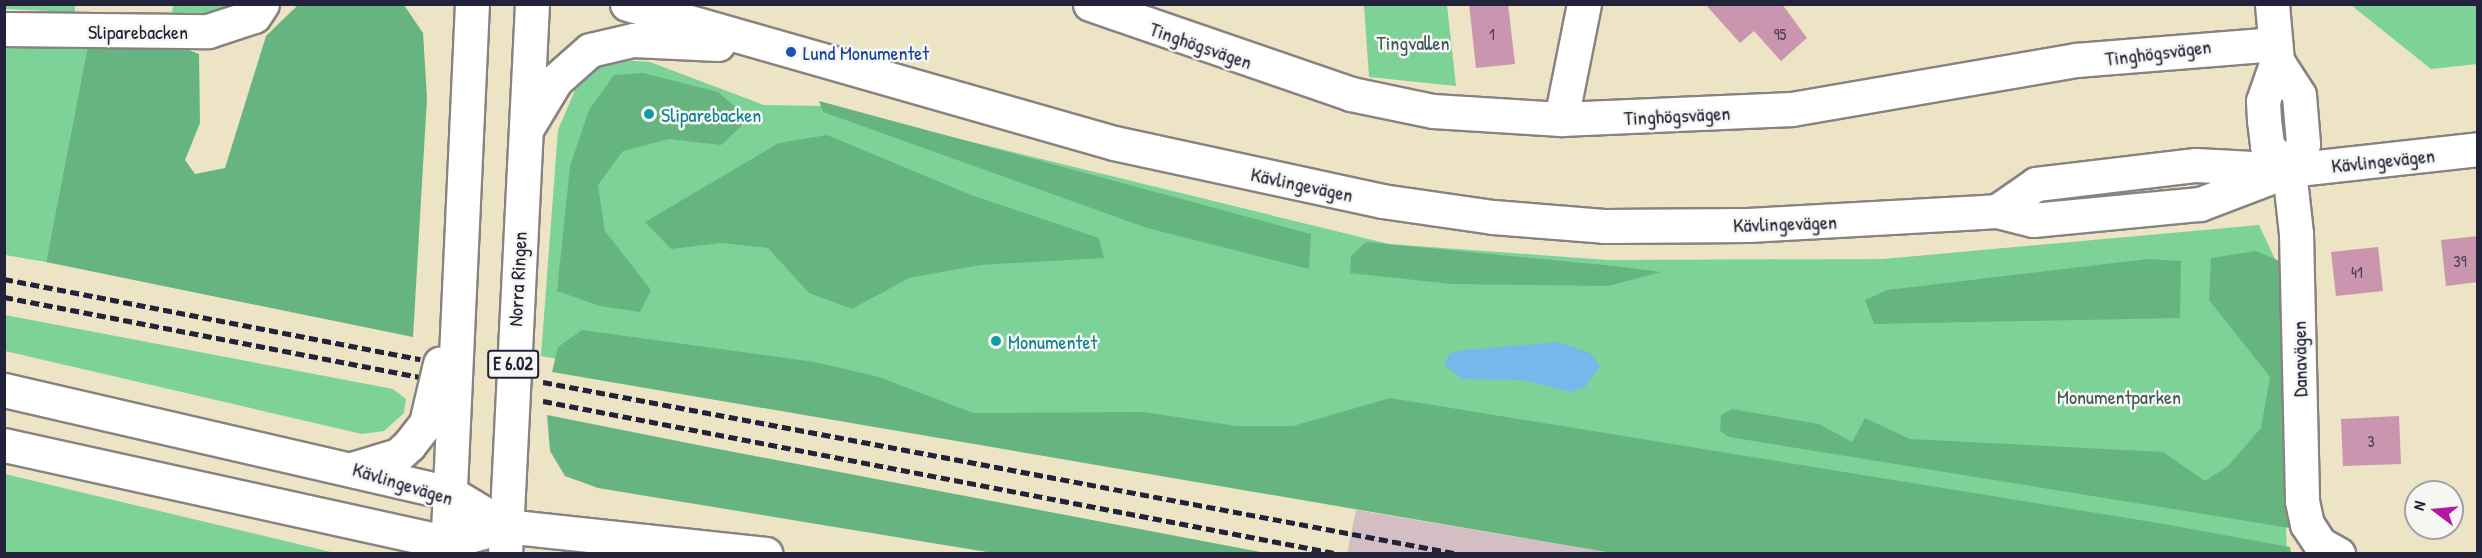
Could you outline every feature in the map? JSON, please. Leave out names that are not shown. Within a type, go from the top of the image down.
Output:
[{"type":"main road","name":"Sliparebacken","points":[[4,29],[208,31],[254,16],[262,4]]},
{"type":"main road","name":"E 6.02","points":[[447,548],[464,245],[472,4]]},
{"type":"main road","name":"Norra Ringen","points":[[505,540],[532,4]]},
{"type":"main road","name":"Kävlingevägen","points":[[627,4],[1114,142],[1382,201],[1493,217],[1604,226],[1736,225],[1997,210],[2036,184],[2196,165],[2289,170],[2478,149]]},
{"type":"main road","name":"Tinghögsvägen","points":[[1090,4],[1351,94],[1433,111],[1561,118],[1792,109],[2076,60],[2276,52]]},
{"type":"main road","points":[[1561,118],[1584,4]]},
{"type":"main road","points":[[2272,4],[2276,52],[2299,94],[2303,144],[2289,170]]},
{"type":"main road","points":[[525,132],[556,80],[590,50],[633,40],[772,46]]},
{"type":"main road","name":"Danavägen","points":[[2289,170],[2296,233],[2302,501],[2307,524],[2329,549]]},
{"type":"main road","points":[[355,468],[398,455],[426,423],[464,245]]},
{"type":"main road","name":"Kävlingevägen","points":[[4,390],[355,468],[450,493],[505,540]]},
{"type":"main road","points":[[4,445],[447,548],[505,540],[765,554]]},
{"type":"shaded area","points":[[1356,510],[1612,553],[1347,554]]},
{"type":"green space","points":[[5,4],[75,4],[75,12],[5,9]]},
{"type":"green space","points":[[173,5],[236,5],[201,19],[172,16]]},
{"type":"green space","points":[[298,5],[404,5],[423,33],[427,98],[413,337],[46,262],[88,45],[181,47],[199,54],[200,123],[185,160],[195,174],[225,168],[266,36]]},
{"type":"green space","name":"Tingvallen","points":[[1364,5],[1447,5],[1456,86],[1369,77]]},
{"type":"green space","points":[[2351,5],[2477,5],[2477,64],[2431,69]]},
{"type":"green space","points":[[4,44],[88,45],[46,262],[5,255]]},
{"type":"green space","name":"Monumentparken","points":[[620,60],[650,62],[764,105],[825,106],[1389,244],[1608,260],[1883,259],[2259,225],[2275,259],[2287,553],[969,432],[541,356],[558,130],[578,83],[599,65]]},
{"type":"green space","points":[[643,73],[718,92],[749,119],[721,145],[669,139],[623,151],[598,185],[605,231],[651,290],[640,312],[600,306],[557,291],[570,166],[589,110],[614,75]]},
{"type":"green space","points":[[819,101],[1311,234],[1309,269],[1147,228],[823,112]]},
{"type":"green space","points":[[827,135],[971,195],[1099,238],[1104,258],[980,265],[909,278],[852,309],[809,293],[768,248],[721,243],[671,249],[645,222],[779,143]]},
{"type":"green space","points":[[1366,242],[1661,272],[1608,286],[1451,284],[1350,273],[1351,256]]},
{"type":"green space","points":[[2256,251],[2282,262],[2290,528],[1729,437],[1720,431],[1721,415],[1732,409],[1819,424],[1852,442],[1865,418],[1910,439],[2163,452],[2205,481],[2228,466],[2261,428],[2270,377],[2209,300],[2211,258]]},
{"type":"green space","points":[[2148,259],[2181,261],[2180,318],[1874,324],[1865,300],[1887,290]]},
{"type":"green space","points":[[5,315],[393,389],[406,399],[404,413],[384,431],[362,434],[5,351]]},
{"type":"green space","points":[[582,330],[815,362],[879,377],[973,413],[1143,412],[1237,426],[1293,426],[1390,398],[2164,524],[2290,547],[2291,553],[1612,553],[552,372],[558,347]]},
{"type":"green space","points":[[547,415],[1266,553],[993,553],[598,488],[565,476],[550,451]]},
{"type":"green space","points":[[5,474],[335,553],[5,553]]},
{"type":"water","points":[[1559,342],[1590,353],[1600,366],[1585,387],[1571,392],[1523,380],[1463,379],[1444,366],[1449,354],[1463,350]]},
{"type":"building","points":[[1469,4],[1508,4],[1515,64],[1476,68]]},
{"type":"building","points":[[1705,4],[1782,4],[1807,38],[1781,61],[1754,31],[1740,43]]},
{"type":"building","points":[[2478,236],[2478,282],[2446,286],[2441,240]]},
{"type":"building","points":[[2378,247],[2383,291],[2336,296],[2331,252]]},
{"type":"building","points":[[2399,416],[2401,464],[2343,466],[2341,419]]},
{"type":"railway","points":[[4,279],[420,359]]},
{"type":"railway","points":[[4,297],[418,377]]},
{"type":"railway","points":[[543,382],[1459,554]]},
{"type":"railway","points":[[543,401],[1339,554]]},
{"type":"place","name":"Lund Monumentet","points":[[791,52]]},
{"type":"place","name":"Sliparebacken","points":[[649,114]]},
{"type":"place","name":"Monumentet","points":[[996,341]]}]
